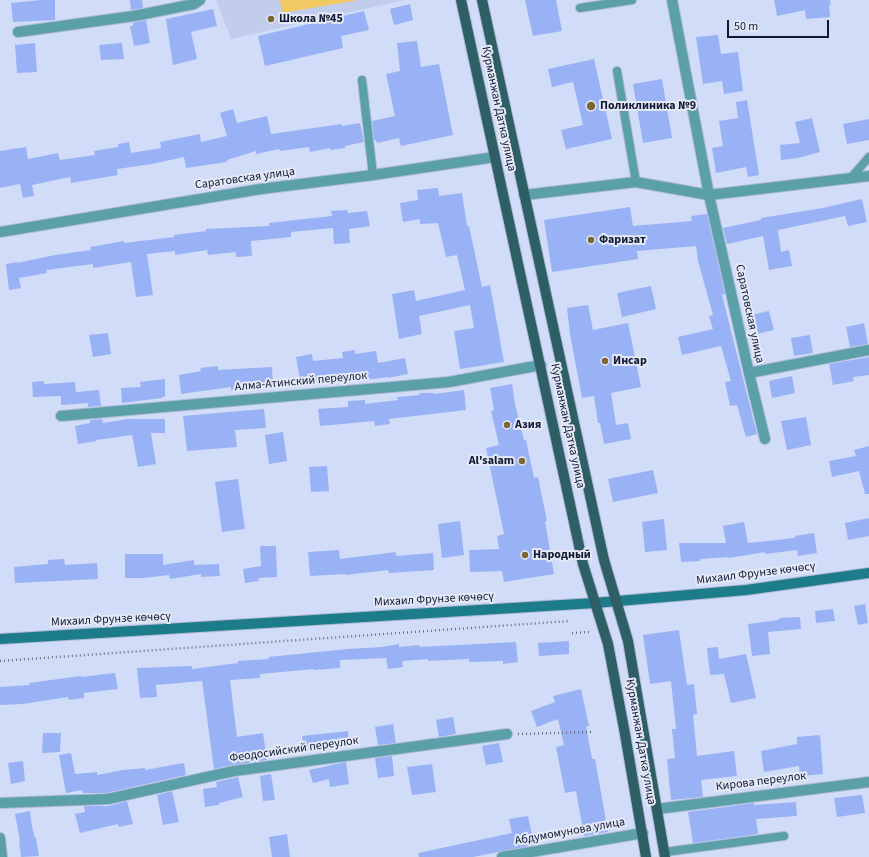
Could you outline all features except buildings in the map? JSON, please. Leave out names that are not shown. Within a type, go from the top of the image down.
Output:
[{"type":"main road","name":"Курманжан Датка улица","points":[[462,0],[583,564],[608,644],[643,833],[646,857]]},
{"type":"main road","name":"Курманжан Датка улица","points":[[482,0],[604,560],[628,641],[665,854]]},
{"type":"main road","name":"Михаил Фрунзе көчөсү","points":[[0,639],[595,603],[746,590],[869,573]]},
{"type":"street","points":[[18,32],[134,16],[194,4],[200,0]]},
{"type":"street","name":"Саратовская улица","points":[[672,0],[709,194],[765,439]]},
{"type":"street","name":"Саратовская улица","points":[[0,232],[261,189],[373,175],[495,157]]},
{"type":"street","points":[[524,195],[636,182],[709,194],[869,176]]},
{"type":"street","points":[[749,373],[869,350]]},
{"type":"street","name":"Алма-Атинский переулок","points":[[61,416],[449,382],[541,365]]},
{"type":"street","name":"Феодосийский переулок","points":[[0,803],[108,799],[234,771],[507,734]]},
{"type":"street","name":"Кирова переулок","points":[[657,809],[869,782]]},
{"type":"street","name":"Абдумомунова улица","points":[[502,857],[643,833]]},
{"type":"street","points":[[0,838],[2,857]]},
{"type":"lane","points":[[580,8],[632,0]]},
{"type":"lane","points":[[617,72],[636,182]]},
{"type":"lane","points":[[362,80],[373,175]]},
{"type":"lane","points":[[850,179],[869,157]]},
{"type":"lane","points":[[665,854],[784,836]]},
{"type":"path","points":[[0,661],[570,621]]},
{"type":"path","points":[[572,633],[590,632]]},
{"type":"path","points":[[507,734],[592,732]]},
{"type":"shaded area","name":"Школа №45","points":[[216,0],[405,0],[231,39]]},
{"type":"shaded area","points":[[280,0],[359,0],[282,13]]},
{"type":"place","name":"Школа №45","points":[[271,19]]},
{"type":"place","name":"Поликлиника №9","points":[[591,106]]},
{"type":"place","name":"Фаризат","points":[[591,240]]},
{"type":"place","name":"Инсар","points":[[605,361]]},
{"type":"place","name":"Азия","points":[[507,425]]},
{"type":"place","name":"Al'salam","points":[[522,461]]},
{"type":"place","name":"Народный","points":[[525,555]]}]
